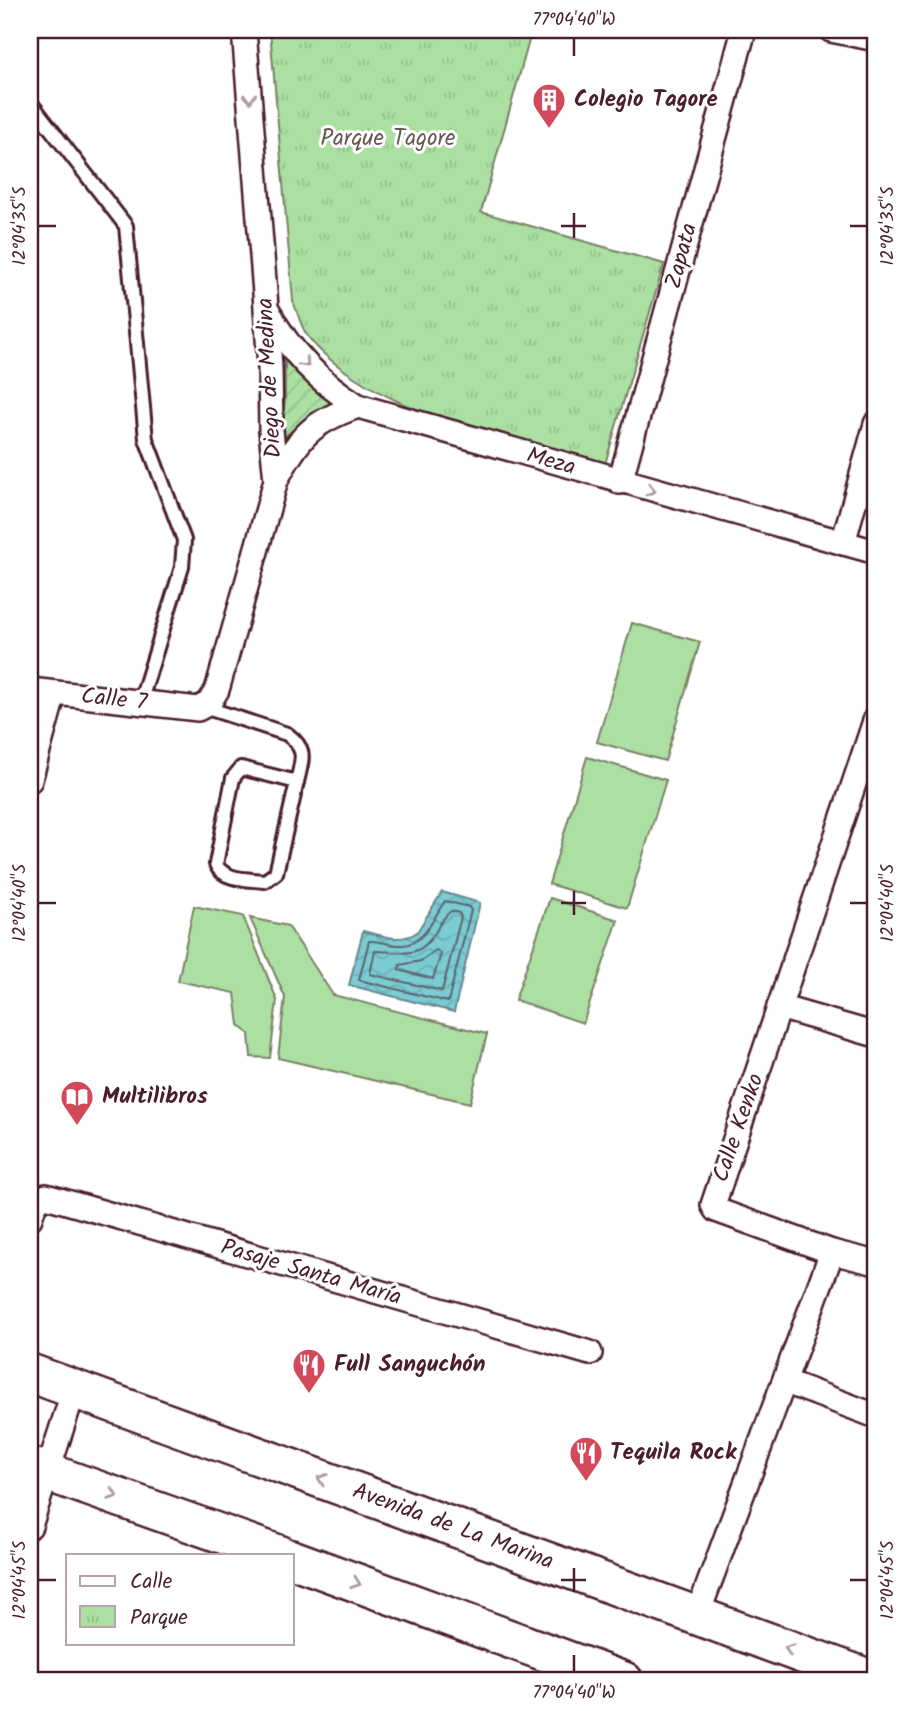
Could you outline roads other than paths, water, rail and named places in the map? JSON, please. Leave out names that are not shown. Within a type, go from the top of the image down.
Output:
[{"type":"main road","name":"Avenida de La Marina","points":[[30,1373],[876,1681]]},
{"type":"main road","points":[[39,1469],[278,1554]]},
{"type":"main road","points":[[294,1560],[624,1681]]},
{"type":"street","name":"Zapata","points":[[620,482],[744,30]]},
{"type":"street","points":[[831,30],[876,39]]},
{"type":"street","name":"Diego de Medina","points":[[201,708],[212,700],[217,690],[276,480],[245,32]]},
{"type":"street","name":"Meza","points":[[266,307],[279,332],[307,365],[335,392],[358,407],[876,552]]},
{"type":"street","points":[[276,480],[299,440],[327,418],[358,407]]},
{"type":"street","points":[[843,542],[876,424]]},
{"type":"street","name":"Calle 7","points":[[30,690],[201,708]]},
{"type":"street","points":[[30,780],[54,693]]},
{"type":"street","name":"Calle Kenko","points":[[832,1252],[716,1210],[713,1205],[876,718]]},
{"type":"street","points":[[779,1007],[876,1035]]},
{"type":"street","name":"Pasaje Santa María","points":[[32,1211],[40,1197],[46,1196],[590,1353]]},
{"type":"street","points":[[697,1616],[832,1252],[876,1263]]},
{"type":"street","points":[[786,1382],[876,1416]]},
{"type":"street","points":[[30,1526],[39,1469],[74,1390]]},
{"type":"lane","points":[[30,102],[126,226],[146,439],[184,540],[182,567],[140,703]]},
{"type":"lane","points":[[201,708],[287,734],[298,743],[303,753],[297,782],[276,873],[265,881],[226,876],[216,864],[236,772],[242,768],[297,782]]},
{"type":"water","points":[[442,892],[480,903],[454,1012],[349,985],[363,931],[390,938],[411,936],[417,932]]},
{"type":"place","name":"Colegio Tagore","points":[[549,130]]},
{"type":"place","name":"Multilibros","points":[[77,1127]]},
{"type":"place","name":"Full Sanguchón","points":[[309,1395]]},
{"type":"place","name":"Tequila Rock","points":[[586,1483]]},
{"type":"park label","name":"Parque Tagore","points":[[388,139]]}]
